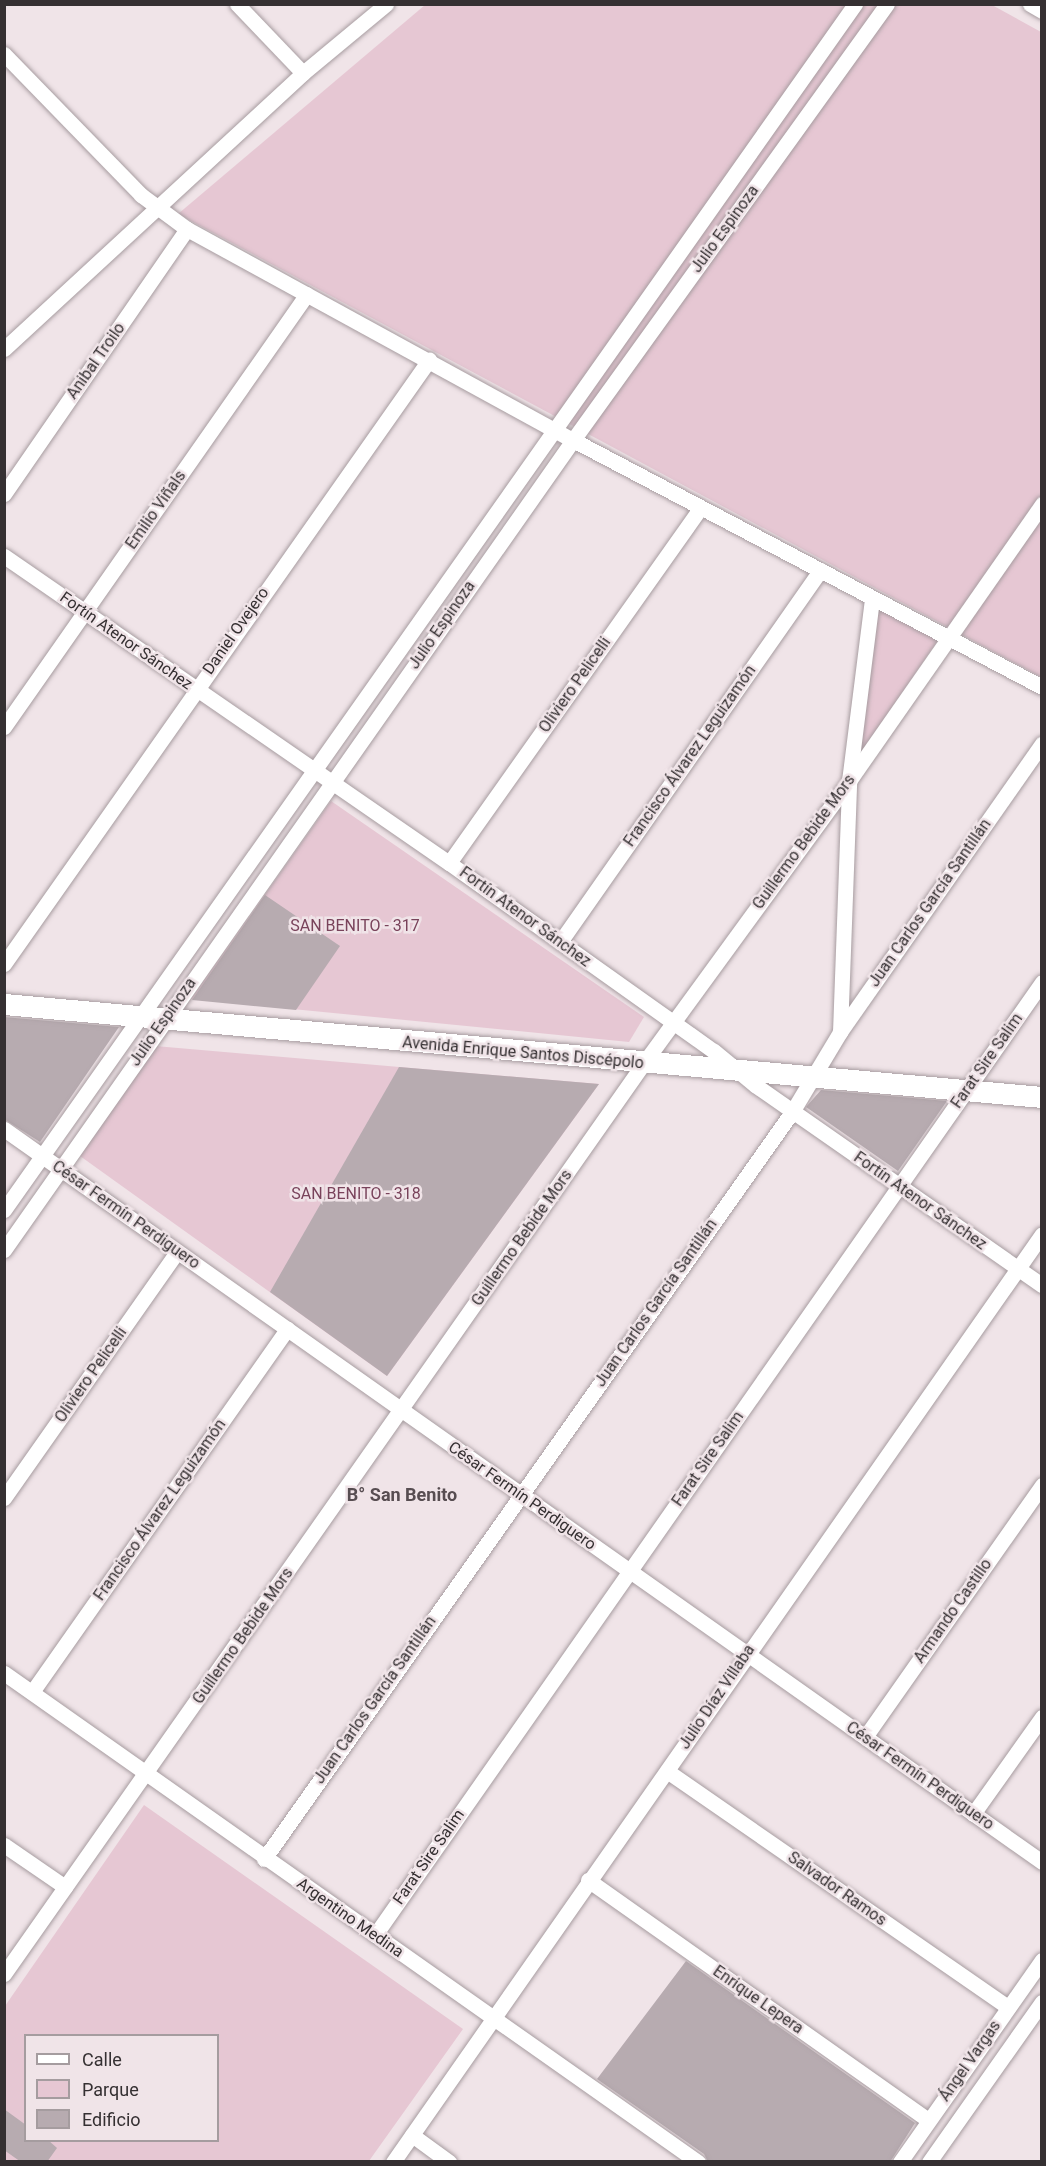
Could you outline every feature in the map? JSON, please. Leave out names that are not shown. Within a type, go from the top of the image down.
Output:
[{"type":"main road","name":"Avenida Enrique Santos Discépolo","points":[[4,1004],[643,1064],[1041,1097]]},
{"type":"street","points":[[237,4],[303,73]]},
{"type":"street","points":[[4,349],[303,73],[386,4]]},
{"type":"street","name":"Julio Espinoza","points":[[4,1209],[140,1018],[312,769],[555,430],[855,4]]},
{"type":"street","name":"Julio Espinoza","points":[[4,1250],[573,440],[887,4]]},
{"type":"street","points":[[1030,4],[1041,11]]},
{"type":"street","points":[[4,54],[157,208],[187,229],[573,440],[1041,687]]},
{"type":"street","name":"Anibal Troilo","points":[[4,494],[187,229]]},
{"type":"street","name":"Emilio Viñals","points":[[4,727],[307,294]]},
{"type":"street","name":"Daniel Ovejero","points":[[4,964],[195,689],[429,360]]},
{"type":"street","name":"Guillermo Bebide Mors","points":[[4,1974],[402,1412],[643,1064],[849,781],[946,636],[1041,504]]},
{"type":"street","name":"Oliviero Pelicelli","points":[[450,863],[700,508]]},
{"type":"street","name":"Fortín Atenor Sánchez","points":[[4,556],[450,863],[673,1023],[792,1112],[1041,1285]]},
{"type":"street","name":"Francisco Álvarez Leguizamón","points":[[560,942],[820,570]]},
{"type":"street","points":[[840,1032],[849,781],[872,598]]},
{"type":"street","name":"Juan Carlos García Santillán","points":[[264,1859],[520,1493],[816,1078],[840,1032],[1041,744]]},
{"type":"street","name":"Farat Sire Salim","points":[[375,1935],[1041,982]]},
{"type":"street","name":"César Fermín Perdiguero","points":[[4,1129],[1041,1862]]},
{"type":"street","name":"Julio Díaz Villaba","points":[[393,2162],[492,2016],[667,1771],[746,1654],[1041,1234]]},
{"type":"street","name":"Oliviero Pelicelli","points":[[4,1498],[177,1252]]},
{"type":"street","name":"Francisco Álvarez Leguizamón","points":[[32,1692],[287,1329]]},
{"type":"street","name":"Armando Castillo","points":[[865,1737],[1041,1485]]},
{"type":"street","name":"Argentino Medina","points":[[4,1672],[264,1859],[698,2162]]},
{"type":"street","points":[[973,1815],[1041,1717]]},
{"type":"street","name":"Salvador Ramos","points":[[667,1771],[1008,2007]]},
{"type":"street","points":[[4,1845],[65,1887]]},
{"type":"street","name":"Enrique Lepera","points":[[588,1880],[928,2120]]},
{"type":"street","name":"Ángel Vargas","points":[[900,2162],[1041,1960]]},
{"type":"street","name":"Ángel Vargas","points":[[929,2162],[1041,2002]]},
{"type":"street","points":[[412,2135],[449,2162]]},
{"type":"green space","points":[[425,5],[992,5],[1041,32],[1041,677],[178,214]]},
{"type":"green space","points":[[873,604],[940,637],[855,762]]},
{"type":"green space","name":"SAN BENITO - 317","points":[[331,801],[644,1017],[629,1042],[191,999]]},
{"type":"green space","name":"SAN BENITO - 318","points":[[155,1046],[599,1084],[387,1376],[80,1156]]},
{"type":"green space","points":[[144,1805],[463,2029],[369,2161],[5,2162],[5,2006]]},
{"type":"building","points":[[265,895],[340,946],[296,1010],[192,1000]]},
{"type":"building","points":[[4,1017],[119,1027],[40,1142],[4,1119]]},
{"type":"building","points":[[399,1067],[599,1084],[387,1376],[270,1292]]},
{"type":"building","points":[[821,1090],[947,1101],[898,1171],[806,1107]]},
{"type":"building","points":[[686,1961],[915,2123],[890,2162],[708,2162],[704,2154],[597,2079]]},
{"type":"building","points":[[4,2109],[24,2124],[24,2142],[50,2142],[57,2148],[47,2162],[21,2162],[4,2150]]},
{"type":"district","name":"B° San Benito","points":[[402,1495]]}]
